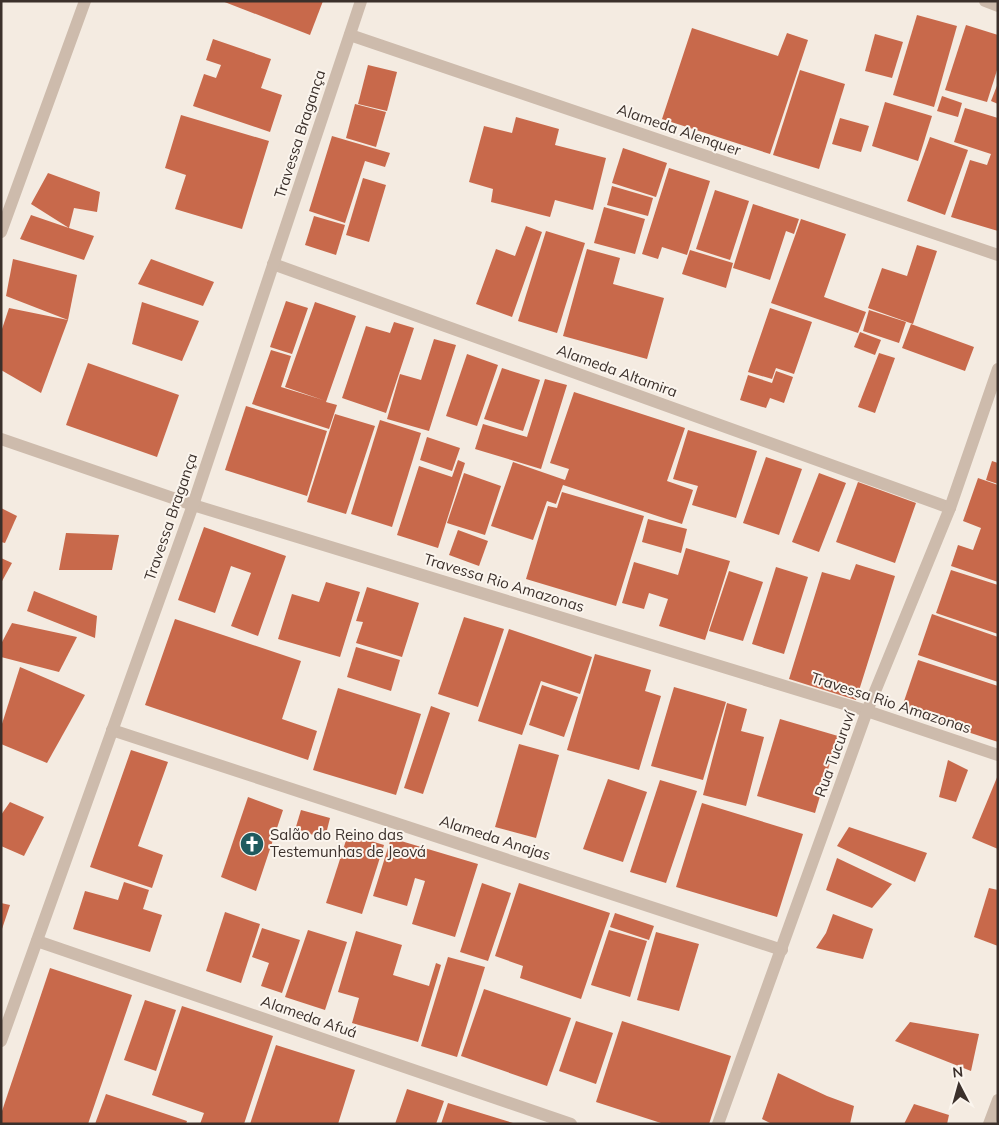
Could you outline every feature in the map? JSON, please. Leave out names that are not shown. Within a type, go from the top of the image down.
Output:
[{"type":"street","points":[[1,232],[85,1]]},
{"type":"street","name":"Travessa Bragança","points":[[1,1041],[193,505],[361,1]]},
{"type":"street","points":[[985,1],[998,6]]},
{"type":"street","name":"Alameda Alenquer","points":[[350,35],[998,255]]},
{"type":"street","name":"Alameda Altamira","points":[[273,264],[950,508]]},
{"type":"street","name":"Rua Tucuruví","points":[[718,1124],[867,711],[950,508],[998,369]]},
{"type":"street","name":"Travessa Rio Amazonas","points":[[1,439],[193,505],[867,711],[998,756]]},
{"type":"street","name":"Alameda Anajas","points":[[112,730],[782,950]]},
{"type":"street","name":"Alameda Afuá","points":[[37,941],[570,1124]]},
{"type":"street","points":[[990,1124],[998,1100]]},
{"type":"building","points":[[222,1],[323,1],[310,35]]},
{"type":"building","points":[[917,15],[957,26],[934,107],[893,95]]},
{"type":"building","points":[[966,25],[998,35],[998,67],[987,102],[945,90]]},
{"type":"building","points":[[692,28],[778,56],[787,33],[808,40],[770,154],[662,119]]},
{"type":"building","points":[[875,34],[903,42],[892,78],[865,71]]},
{"type":"building","points":[[213,39],[271,59],[261,88],[282,95],[270,132],[193,106],[204,74],[216,78],[221,65],[206,60]]},
{"type":"building","points":[[368,65],[397,72],[387,111],[358,104]]},
{"type":"building","points":[[800,70],[845,84],[819,169],[773,155]]},
{"type":"building","points":[[998,83],[998,104],[991,101]]},
{"type":"building","points":[[942,96],[962,103],[958,117],[937,111]]},
{"type":"building","points":[[885,102],[932,116],[918,161],[872,146]]},
{"type":"building","points":[[355,104],[386,112],[376,147],[346,138]]},
{"type":"building","points":[[965,108],[998,118],[998,231],[951,217],[970,160],[987,165],[991,154],[954,142]]},
{"type":"building","points":[[181,115],[269,141],[242,229],[175,209],[186,175],[165,168]]},
{"type":"building","points":[[516,117],[559,129],[555,145],[606,158],[593,210],[555,200],[550,217],[491,202],[493,189],[469,182],[484,126],[512,133]]},
{"type":"building","points":[[840,118],[869,126],[861,152],[832,144]]},
{"type":"building","points":[[332,136],[390,153],[385,167],[365,161],[345,223],[309,211]]},
{"type":"building","points":[[930,137],[968,150],[945,215],[907,201]]},
{"type":"building","points":[[623,148],[667,163],[656,197],[612,183]]},
{"type":"building","points":[[669,168],[710,181],[687,255],[662,247],[658,259],[642,254]]},
{"type":"building","points":[[48,173],[100,192],[97,212],[74,208],[69,228],[31,204]]},
{"type":"building","points":[[363,178],[386,185],[369,242],[346,235]]},
{"type":"building","points":[[612,186],[653,198],[648,216],[607,205]]},
{"type":"building","points":[[715,190],[749,201],[730,260],[696,249]]},
{"type":"building","points":[[753,204],[799,219],[794,234],[786,231],[770,280],[733,268]]},
{"type":"building","points":[[604,207],[645,219],[635,254],[594,243]]},
{"type":"building","points":[[31,215],[94,236],[84,260],[20,239]]},
{"type":"building","points":[[314,216],[345,225],[336,255],[305,245]]},
{"type":"building","points":[[801,219],[846,234],[824,297],[866,312],[858,333],[771,303]]},
{"type":"building","points":[[526,226],[542,232],[512,317],[476,304],[496,249],[515,256]]},
{"type":"building","points":[[546,231],[585,243],[557,333],[518,321]]},
{"type":"building","points":[[917,245],[937,251],[913,324],[868,308],[882,268],[907,276]]},
{"type":"building","points":[[587,249],[620,258],[613,284],[664,298],[647,359],[563,336]]},
{"type":"building","points":[[690,250],[733,263],[726,288],[682,274]]},
{"type":"building","points":[[13,259],[77,275],[68,320],[6,296]]},
{"type":"building","points":[[151,259],[214,282],[203,306],[138,284]]},
{"type":"building","points":[[286,301],[308,308],[292,354],[270,347]]},
{"type":"building","points":[[142,302],[199,321],[182,361],[132,344]]},
{"type":"building","points":[[315,302],[356,316],[326,402],[337,405],[329,429],[252,404],[271,350],[291,356],[281,387],[323,400],[285,387]]},
{"type":"building","points":[[9,308],[68,320],[41,393],[1,370],[1,332]]},
{"type":"building","points":[[770,308],[812,322],[794,374],[776,368],[772,379],[748,372]]},
{"type":"building","points":[[869,310],[906,322],[899,343],[863,331]]},
{"type":"building","points":[[394,322],[414,328],[386,413],[342,398],[366,326],[390,333]]},
{"type":"building","points":[[911,324],[974,347],[965,371],[902,348]]},
{"type":"building","points":[[860,332],[881,340],[875,355],[854,347]]},
{"type":"building","points":[[434,339],[456,345],[429,431],[387,419],[400,374],[421,380]]},
{"type":"building","points":[[879,353],[895,358],[875,413],[858,407]]},
{"type":"building","points":[[467,354],[498,365],[477,426],[446,416]]},
{"type":"building","points":[[88,363],[179,395],[157,457],[66,425]]},
{"type":"building","points":[[502,368],[540,380],[523,431],[484,419]]},
{"type":"building","points":[[776,371],[793,377],[784,403],[770,398],[766,408],[740,400],[748,375],[772,383]]},
{"type":"building","points":[[545,379],[567,385],[541,469],[475,449],[483,424],[527,437]]},
{"type":"building","points":[[574,392],[685,428],[667,481],[693,490],[682,524],[563,485],[556,504],[547,501],[533,540],[491,526],[513,462],[565,480],[569,469],[550,463]]},
{"type":"building","points":[[246,406],[327,431],[307,496],[225,470]]},
{"type":"building","points":[[335,414],[375,426],[346,514],[307,502]]},
{"type":"building","points":[[380,420],[421,433],[392,527],[351,514]]},
{"type":"building","points":[[688,430],[757,451],[736,518],[692,505],[698,486],[673,479]]},
{"type":"building","points":[[427,437],[460,448],[452,471],[420,460]]},
{"type":"building","points":[[766,457],[802,469],[779,535],[743,523]]},
{"type":"building","points":[[458,460],[465,463],[438,548],[397,535],[419,466],[452,477]]},
{"type":"building","points":[[992,461],[998,463],[998,484],[986,480]]},
{"type":"building","points":[[464,473],[501,486],[485,535],[447,523]]},
{"type":"building","points":[[819,473],[846,483],[819,552],[792,542]]},
{"type":"building","points":[[978,478],[998,485],[998,582],[951,566],[958,545],[973,550],[981,528],[963,521]]},
{"type":"building","points":[[858,482],[916,503],[895,563],[836,542]]},
{"type":"building","points":[[562,492],[644,516],[616,606],[526,579],[548,506],[557,508]]},
{"type":"building","points":[[1,508],[17,516],[5,543],[1,542]]},
{"type":"building","points":[[648,519],[687,529],[681,553],[642,542]]},
{"type":"building","points":[[204,527],[286,556],[258,636],[231,626],[251,573],[231,566],[215,613],[178,600]]},
{"type":"building","points":[[458,530],[488,541],[479,566],[449,555]]},
{"type":"building","points":[[66,533],[119,535],[112,570],[59,570]]},
{"type":"building","points":[[686,548],[730,561],[705,640],[659,626],[668,599],[649,593],[644,609],[622,603],[634,562],[678,575]]},
{"type":"building","points":[[1,558],[12,563],[1,583]]},
{"type":"building","points":[[856,564],[895,576],[856,700],[789,679],[822,572],[850,580]]},
{"type":"building","points":[[776,567],[808,577],[784,654],[752,644]]},
{"type":"building","points":[[951,570],[998,585],[998,634],[936,613]]},
{"type":"building","points":[[729,571],[763,582],[743,641],[709,631]]},
{"type":"building","points":[[326,582],[360,592],[340,657],[278,639],[292,594],[319,602]]},
{"type":"building","points":[[367,587],[419,603],[402,657],[356,643],[363,622],[356,621]]},
{"type":"building","points":[[34,591],[97,616],[95,638],[27,611]]},
{"type":"building","points":[[932,614],[998,637],[998,682],[918,655]]},
{"type":"building","points":[[464,617],[504,629],[478,707],[438,694]]},
{"type":"building","points":[[175,619],[301,661],[282,719],[317,731],[308,760],[145,705]]},
{"type":"building","points":[[12,623],[77,637],[59,672],[1,657],[1,644]]},
{"type":"building","points":[[509,629],[592,657],[580,694],[541,681],[522,735],[478,721]]},
{"type":"building","points":[[356,647],[400,660],[391,691],[347,677]]},
{"type":"building","points":[[595,654],[651,670],[645,691],[661,696],[639,770],[567,750]]},
{"type":"building","points":[[918,660],[998,686],[998,742],[901,710]]},
{"type":"building","points":[[20,667],[85,695],[47,763],[1,744],[1,727]]},
{"type":"building","points":[[542,685],[578,697],[564,737],[529,725]]},
{"type":"building","points":[[674,687],[726,702],[703,780],[651,766]]},
{"type":"building","points":[[338,688],[421,714],[396,795],[313,770]]},
{"type":"building","points":[[727,703],[747,709],[741,731],[764,737],[746,806],[703,795]]},
{"type":"building","points":[[431,706],[450,713],[423,794],[404,788]]},
{"type":"building","points":[[780,719],[838,736],[815,813],[757,796]]},
{"type":"building","points":[[519,744],[559,755],[536,838],[495,827]]},
{"type":"building","points":[[131,750],[168,762],[138,846],[163,855],[152,888],[90,867]]},
{"type":"building","points":[[948,760],[968,770],[956,802],[939,797]]},
{"type":"building","points":[[998,775],[998,849],[972,838]]},
{"type":"building","points":[[608,779],[647,792],[623,862],[583,849]]},
{"type":"building","points":[[660,780],[697,791],[666,883],[630,872]]},
{"type":"building","name":"Salão do Reino das Testemunhas de Jeová","points":[[248,797],[283,810],[256,891],[221,877]]},
{"type":"building","points":[[10,802],[44,817],[24,856],[1,846],[1,815]]},
{"type":"building","points":[[702,803],[803,834],[777,917],[676,887]]},
{"type":"building","points":[[301,810],[330,818],[325,838],[295,830]]},
{"type":"building","points":[[849,827],[927,853],[915,882],[837,846]]},
{"type":"building","points":[[348,834],[384,845],[362,914],[326,903]]},
{"type":"building","points":[[391,838],[478,864],[455,937],[412,924],[425,881],[415,878],[407,906],[373,896]]},
{"type":"building","points":[[837,858],[892,884],[872,908],[826,890]]},
{"type":"building","points":[[124,882],[149,890],[143,909],[162,915],[150,952],[73,929],[85,891],[118,900]]},
{"type":"building","points":[[482,883],[511,893],[488,961],[460,952]]},
{"type":"building","points":[[519,883],[610,913],[581,999],[520,978],[523,966],[495,956]]},
{"type":"building","points":[[989,888],[998,890],[998,946],[974,937]]},
{"type":"building","points":[[1,903],[10,905],[2,929],[1,929]]},
{"type":"building","points":[[225,912],[260,924],[241,983],[206,971]]},
{"type":"building","points":[[615,913],[654,926],[649,940],[610,927]]},
{"type":"building","points":[[833,914],[873,929],[863,959],[816,948],[826,933]]},
{"type":"building","points":[[262,928],[300,940],[282,993],[261,986],[269,963],[252,957]]},
{"type":"building","points":[[308,930],[347,942],[325,1010],[285,997]]},
{"type":"building","points":[[609,930],[647,941],[630,997],[591,985]]},
{"type":"building","points":[[356,931],[402,945],[393,975],[429,986],[436,963],[441,965],[418,1042],[352,1023],[359,998],[338,992]]},
{"type":"building","points":[[656,932],[699,944],[679,1011],[637,1000]]},
{"type":"building","points":[[448,957],[485,967],[457,1057],[421,1046]]},
{"type":"building","points":[[50,968],[132,995],[88,1124],[1,1124],[1,1114]]},
{"type":"building","points":[[484,989],[571,1018],[547,1086],[461,1056]]},
{"type":"building","points":[[145,1000],[176,1010],[156,1071],[124,1060]]},
{"type":"building","points":[[182,1006],[273,1036],[244,1124],[200,1124],[204,1113],[152,1095]]},
{"type":"building","points":[[576,1021],[613,1033],[596,1084],[559,1071]]},
{"type":"building","points":[[622,1021],[731,1056],[709,1124],[664,1124],[596,1102]]},
{"type":"building","points":[[910,1022],[979,1034],[971,1071],[895,1041]]},
{"type":"building","points":[[276,1045],[355,1070],[338,1124],[250,1124]]},
{"type":"building","points":[[778,1073],[827,1096],[854,1106],[850,1124],[772,1124],[762,1119]]},
{"type":"building","points":[[407,1089],[444,1101],[436,1124],[395,1124]]},
{"type":"building","points":[[106,1094],[187,1121],[186,1124],[95,1124]]},
{"type":"building","points":[[448,1103],[513,1123],[513,1124],[441,1124]]},
{"type":"building","points":[[914,1104],[949,1115],[947,1124],[904,1124]]},
{"type":"place","name":"Salão do Reino das Testemunhas de Jeová","points":[[252,844]]}]
